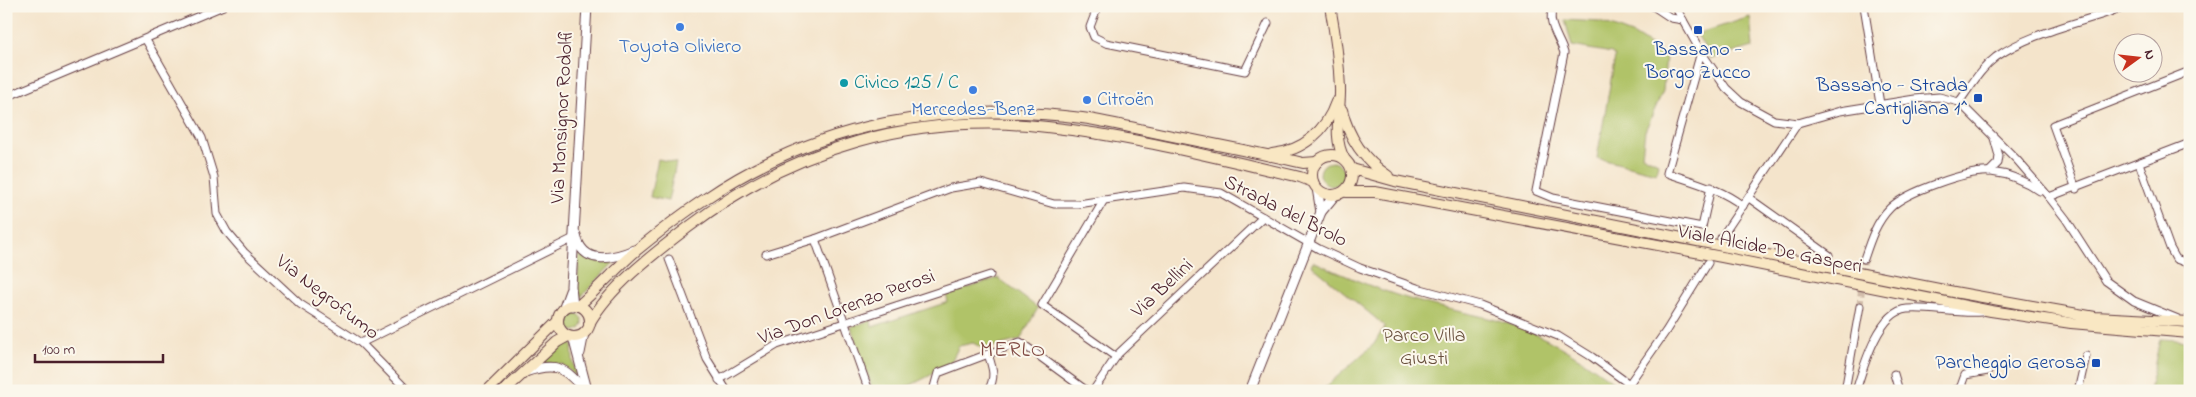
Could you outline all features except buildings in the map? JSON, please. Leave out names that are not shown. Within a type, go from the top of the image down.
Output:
[{"type":"main road","points":[[1330,6],[1338,57],[1340,90],[1337,142],[1344,158],[1352,168],[1352,179],[1346,192]]},
{"type":"main road","points":[[1266,155],[1288,151],[1305,143],[1318,133],[1332,113],[1340,90]]},
{"type":"main road","points":[[1340,102],[1346,127],[1359,150],[1371,165],[1394,181]]},
{"type":"main road","points":[[487,391],[571,307],[640,248],[704,199],[741,177],[796,150],[851,130],[903,118],[968,112],[1048,114],[1085,119],[1304,163],[1335,154],[1344,158]]},
{"type":"main road","points":[[504,391],[557,342],[587,328],[601,306],[658,252],[710,211],[744,189],[802,159],[854,142],[897,132],[968,125],[1046,127],[1193,153],[1300,177],[1315,185],[1322,192],[1335,195]]},
{"type":"main road","points":[[1315,185],[1312,170],[1338,131]]},
{"type":"main road","name":"Viale Alcide De Gasperi","points":[[1352,168],[1394,181],[1954,292],[2095,317],[2186,322]]},
{"type":"main road","name":"Viale Alcide De Gasperi","points":[[1335,195],[1346,192],[1384,194],[1722,257],[1992,311],[2071,323],[2190,333]]},
{"type":"main road","points":[[571,307],[588,315],[587,328]]},
{"type":"main road","points":[[558,321],[561,330],[571,336]]},
{"type":"street","points":[[6,97],[146,40],[222,6]]},
{"type":"street","points":[[1098,6],[1090,27],[1094,37],[1106,43],[1245,71],[1268,23]]},
{"type":"street","points":[[1554,6],[1551,18],[1553,30],[1561,42],[1564,53],[1536,191],[1553,198],[1702,227],[1711,187]]},
{"type":"street","points":[[1653,6],[1671,18],[1683,20]]},
{"type":"street","points":[[1675,6],[1701,52],[1726,88],[1741,102],[1774,120],[1798,123],[1840,111],[1939,97],[1958,102],[1993,136],[2049,197],[2066,218],[2106,281],[2134,301],[2186,322]]},
{"type":"street","points":[[1864,6],[1880,104]]},
{"type":"street","points":[[1958,102],[1974,79],[1995,58],[2022,42],[2126,6]]},
{"type":"street","name":"Via Monsignor Rodolfi","points":[[571,307],[585,8]]},
{"type":"street","name":"Via Negrofumo","points":[[146,40],[202,138],[214,177],[217,214],[227,232],[244,252],[300,304],[361,343],[408,391]]},
{"type":"street","points":[[1701,52],[1667,173],[1711,187],[1729,195],[1743,206]]},
{"type":"street","points":[[2076,188],[2053,125],[2190,71]]},
{"type":"street","points":[[1722,238],[1798,123]]},
{"type":"street","points":[[1989,172],[1998,163],[1999,156],[1993,136]]},
{"type":"street","points":[[2049,197],[2190,143]]},
{"type":"street","points":[[2139,163],[2170,248],[2176,259],[2190,264]]},
{"type":"street","points":[[1864,259],[1874,230],[1890,208],[1918,190],[1940,182],[1989,172],[2024,180],[2049,197]]},
{"type":"street","name":"Strada del Brolo","points":[[766,254],[815,239],[958,187],[982,184],[1054,204],[1104,200],[1184,188],[1202,190],[1221,193],[1309,244],[1360,268],[1417,288],[1480,305],[1558,336],[1592,357],[1628,387]]},
{"type":"street","points":[[1315,185],[1321,212]]},
{"type":"street","points":[[1250,391],[1321,212],[1335,195]]},
{"type":"street","points":[[1749,198],[1828,255]]},
{"type":"street","points":[[1104,200],[1042,305],[1116,357]]},
{"type":"street","name":"Via Bellini","points":[[1093,391],[1116,357],[1263,217]]},
{"type":"street","name":"Via Monsignor Rodolfi","points":[[575,227],[577,239],[583,250],[601,259],[618,258],[640,248]]},
{"type":"street","points":[[361,343],[574,238]]},
{"type":"street","points":[[815,239],[869,391]]},
{"type":"street","points":[[669,259],[707,359],[727,391]]},
{"type":"street","points":[[1628,387],[1666,331],[1708,263]]},
{"type":"street","name":"Via Don Lorenzo Perosi","points":[[719,380],[777,345],[990,275]]},
{"type":"street","points":[[1845,391],[1860,306]]},
{"type":"street","points":[[1856,391],[1864,365],[1882,327],[1891,317],[1906,309],[1974,313],[1992,311]]},
{"type":"street","points":[[579,360],[587,328]]},
{"type":"street","points":[[571,336],[586,391]]},
{"type":"street","points":[[934,391],[938,373],[1020,342],[1086,391]]},
{"type":"street","points":[[988,354],[994,371],[993,381],[988,391]]},
{"type":"street","points":[[2078,391],[2086,356]]},
{"type":"street","points":[[524,372],[544,366],[555,366],[566,371],[586,391]]},
{"type":"street","points":[[1951,391],[1964,389],[1961,386],[1965,375],[1988,371]]},
{"type":"street","points":[[1894,374],[1899,391]]},
{"type":"green space","points":[[1750,17],[1753,47],[1711,59],[1697,34]]},
{"type":"green space","points":[[1565,20],[1600,22],[1634,35],[1666,55],[1663,91],[1645,131],[1642,155],[1658,163],[1656,173],[1597,158],[1615,57],[1612,53],[1572,46]]},
{"type":"green space","points":[[658,159],[676,163],[668,201],[650,197]]},
{"type":"green space","points":[[1332,162],[1341,165],[1344,174],[1341,183],[1332,186],[1323,183],[1320,174],[1323,165]]},
{"type":"green space","points":[[579,249],[598,262],[614,262],[580,298],[577,295]]},
{"type":"green space","name":"Parco Villa Giusti","points":[[1313,261],[1395,295],[1497,320],[1521,328],[1560,346],[1596,369],[1619,386],[1618,391],[1321,391],[1374,344],[1385,326],[1311,265]]},
{"type":"green space","points":[[998,278],[1038,308],[1020,340],[984,349],[973,343],[959,346],[950,364],[929,376],[899,391],[873,391],[851,327],[871,320],[872,327],[948,302],[946,295]]},
{"type":"green space","points":[[570,313],[578,313],[583,318],[581,329],[570,331],[565,326],[565,318]]},
{"type":"green space","points":[[568,338],[572,343],[576,376],[562,364],[541,363]]},
{"type":"green space","points":[[2160,339],[2190,341],[2190,391],[2149,391]]},
{"type":"tunnel","points":[[1860,306],[1864,259]]},
{"type":"place","name":"Toyota Oliviero","points":[[680,27]]},
{"type":"place","name":"Bassano - Borgo Zucco","points":[[1698,30]]},
{"type":"place","name":"Civico 125 / C","points":[[844,83]]},
{"type":"place","name":"Mercedes-Benz","points":[[973,90]]},
{"type":"place","name":"Bassano - Strada Cartigliana 1^","points":[[1978,98]]},
{"type":"place","name":"Citroën","points":[[1087,100]]},
{"type":"place","name":"Parcheggio Gerosa","points":[[2096,363]]},
{"type":"district","name":"MERLO","points":[[1013,351]]}]
